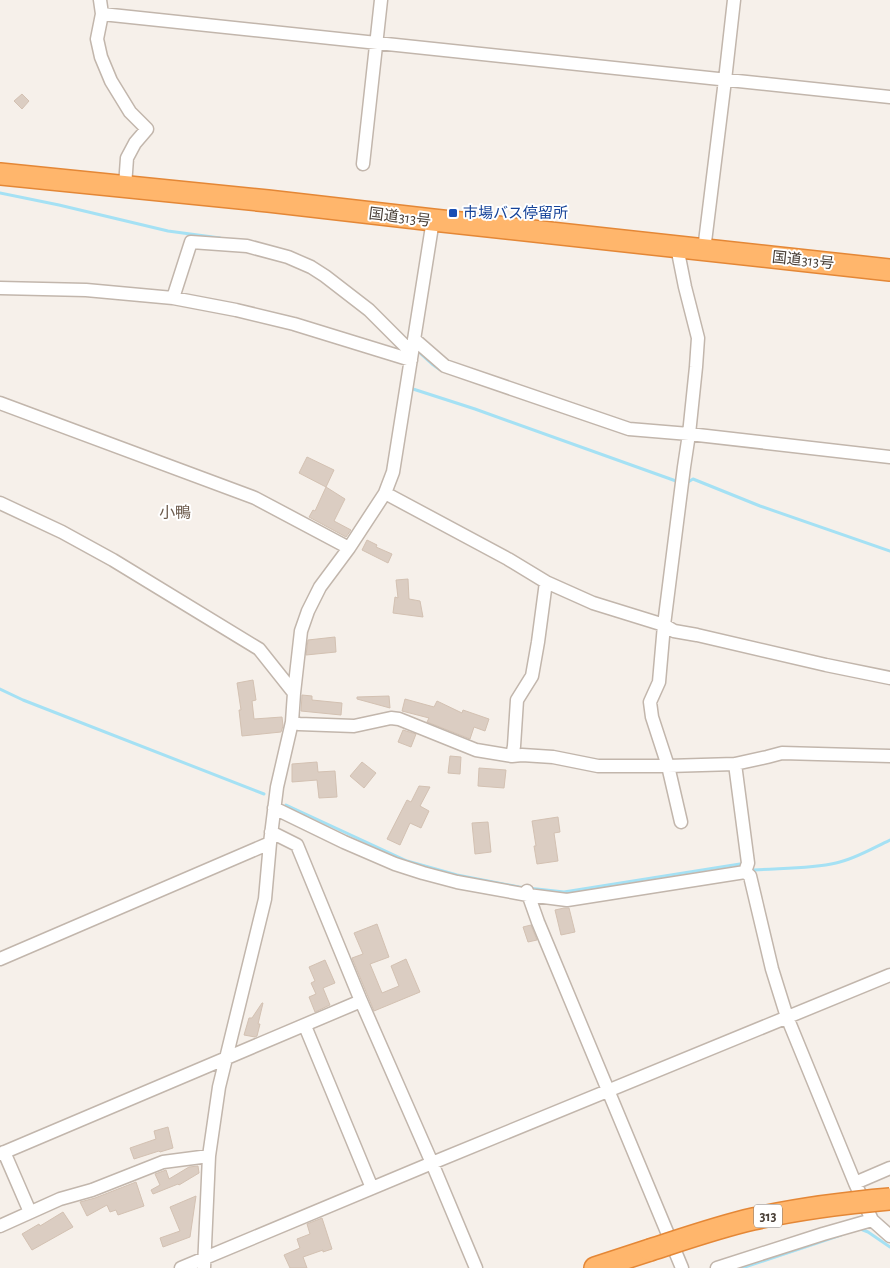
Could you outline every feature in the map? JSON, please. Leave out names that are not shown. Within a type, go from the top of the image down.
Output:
[{"type":"highway","name":"国道313号","points":[[0,174],[268,201],[890,270]]},
{"type":"highway","name":"313","points":[[623,1268],[706,1231],[803,1209],[890,1199]]},
{"type":"highway","name":"313","points":[[595,1268],[758,1226],[855,1210],[890,1208]]},
{"type":"street","points":[[100,0],[102,14],[97,40],[101,57],[111,81],[130,112],[148,129],[135,144],[127,158],[125,186]]},
{"type":"street","points":[[363,164],[380,0]]},
{"type":"street","points":[[704,250],[734,0]]},
{"type":"street","points":[[102,14],[890,97]]},
{"type":"street","points":[[204,1263],[209,1156],[218,1087],[265,899],[270,838],[277,787],[292,722],[301,631],[308,611],[320,587],[386,493],[393,472],[432,220]]},
{"type":"street","points":[[173,298],[191,242],[247,246],[288,257],[311,267],[325,276],[369,310],[411,357]]},
{"type":"street","points":[[677,247],[698,338],[659,682],[650,702],[652,717],[668,766],[681,822]]},
{"type":"street","points":[[0,288],[86,290],[173,298],[236,310],[294,324],[411,357]]},
{"type":"street","points":[[414,339],[445,366],[629,429],[688,439],[890,456]]},
{"type":"street","points":[[0,403],[255,498],[349,548]]},
{"type":"street","points":[[386,493],[508,559],[546,582],[593,603],[664,625],[674,631],[890,678]]},
{"type":"street","points":[[0,503],[62,532],[113,560],[259,649],[294,694]]},
{"type":"street","points":[[512,756],[517,700],[532,676],[546,582]]},
{"type":"street","points":[[292,722],[299,724],[354,726],[391,718],[399,719],[476,750],[512,756],[553,757],[599,766],[735,764],[782,753],[889,758]]},
{"type":"street","points":[[735,764],[746,868],[750,876],[772,969],[787,1017],[872,1220],[890,1236]]},
{"type":"street","points":[[274,808],[344,842],[395,864],[423,873],[456,882],[567,900],[746,868]]},
{"type":"street","points":[[0,959],[270,838],[297,845],[361,1001],[476,1268]]},
{"type":"street","points":[[527,893],[682,1268]]},
{"type":"street","points":[[181,1268],[204,1263],[372,1188],[890,975]]},
{"type":"street","points":[[30,1212],[2,1153],[361,1001]]},
{"type":"street","points":[[305,1026],[372,1188]]},
{"type":"street","points":[[0,1226],[60,1199],[92,1190],[164,1162],[209,1156]]},
{"type":"street","points":[[855,1183],[890,1168]]},
{"type":"street","points":[[717,1268],[872,1220]]},
{"type":"building","points":[[22,94],[29,101],[22,109],[14,101]]},
{"type":"building","points":[[307,457],[334,470],[326,487],[299,473]]},
{"type":"building","points":[[326,487],[345,499],[334,521],[351,530],[346,537],[309,517],[313,510],[315,511]]},
{"type":"building","points":[[367,540],[377,545],[376,547],[392,554],[388,563],[362,550]]},
{"type":"building","points":[[408,579],[409,599],[420,601],[423,617],[393,613],[395,597],[398,598],[396,580]]},
{"type":"building","points":[[335,637],[336,652],[306,655],[308,640]]},
{"type":"building","points":[[253,680],[256,700],[252,701],[254,719],[282,717],[283,726],[281,732],[242,736],[237,683]]},
{"type":"building","points":[[302,695],[312,696],[312,700],[342,703],[341,715],[301,711]]},
{"type":"building","points":[[389,696],[390,708],[357,699],[357,697]]},
{"type":"building","points":[[405,699],[434,707],[437,701],[462,713],[463,710],[489,719],[485,731],[474,727],[470,739],[427,722],[429,718],[402,711]]},
{"type":"building","points":[[403,730],[416,734],[411,747],[398,742]]},
{"type":"building","points":[[450,756],[461,757],[460,774],[448,773]]},
{"type":"building","points":[[317,762],[318,772],[335,771],[337,797],[319,798],[317,780],[292,782],[292,764]]},
{"type":"building","points":[[362,762],[376,773],[364,788],[350,776]]},
{"type":"building","points":[[479,768],[506,770],[504,788],[478,786]]},
{"type":"building","points":[[419,786],[430,787],[420,806],[429,811],[421,828],[410,823],[400,845],[387,839],[407,800],[411,802]]},
{"type":"building","points":[[558,817],[560,832],[554,833],[558,861],[537,864],[532,821]]},
{"type":"building","points":[[488,822],[491,852],[475,854],[472,823]]},
{"type":"building","points":[[569,908],[575,932],[561,935],[555,910]]},
{"type":"building","points":[[377,924],[389,957],[370,964],[382,993],[399,986],[391,966],[406,959],[420,992],[374,1011],[352,958],[363,954],[354,933]]},
{"type":"building","points":[[531,925],[537,940],[528,942],[523,927]]},
{"type":"building","points":[[325,960],[335,983],[323,988],[330,1005],[315,1012],[309,997],[316,994],[311,983],[315,981],[309,967]]},
{"type":"building","points":[[262,1003],[257,1036],[244,1035],[249,1018],[252,1018]]},
{"type":"building","points":[[168,1127],[173,1148],[134,1159],[130,1148],[156,1139],[154,1131]]},
{"type":"building","points":[[198,1166],[199,1173],[179,1185],[153,1194],[151,1190],[160,1185],[155,1174],[166,1170],[169,1179],[189,1167]]},
{"type":"building","points":[[136,1182],[144,1206],[118,1215],[116,1210],[110,1212],[107,1205],[87,1216],[80,1202]]},
{"type":"building","points":[[196,1196],[190,1237],[163,1247],[160,1238],[180,1231],[170,1207]]},
{"type":"building","points":[[63,1212],[73,1227],[32,1250],[22,1234]]},
{"type":"building","points":[[322,1218],[332,1249],[303,1257],[307,1268],[290,1268],[284,1255],[300,1248],[297,1239],[310,1234],[307,1224]]},
{"type":"waterway","points":[[0,193],[168,231],[220,238]]},
{"type":"waterway","points":[[421,354],[439,369]]},
{"type":"waterway","points":[[413,389],[475,409],[676,481]]},
{"type":"waterway","points":[[688,482],[693,479],[760,506],[890,551]]},
{"type":"waterway","points":[[0,689],[23,700],[264,794]]},
{"type":"waterway","points":[[286,805],[407,861],[457,875],[519,887],[564,892],[740,864],[743,866]]},
{"type":"waterway","points":[[749,868],[754,870],[795,868],[836,863],[857,856],[890,840]]},
{"type":"waterway","points":[[858,1228],[868,1232],[890,1247]]},
{"type":"waterway","points":[[742,1268],[841,1235]]},
{"type":"place","name":"市場バス停留所","points":[[453,213]]},
{"type":"district","name":"小鴨","points":[[175,512]]}]
